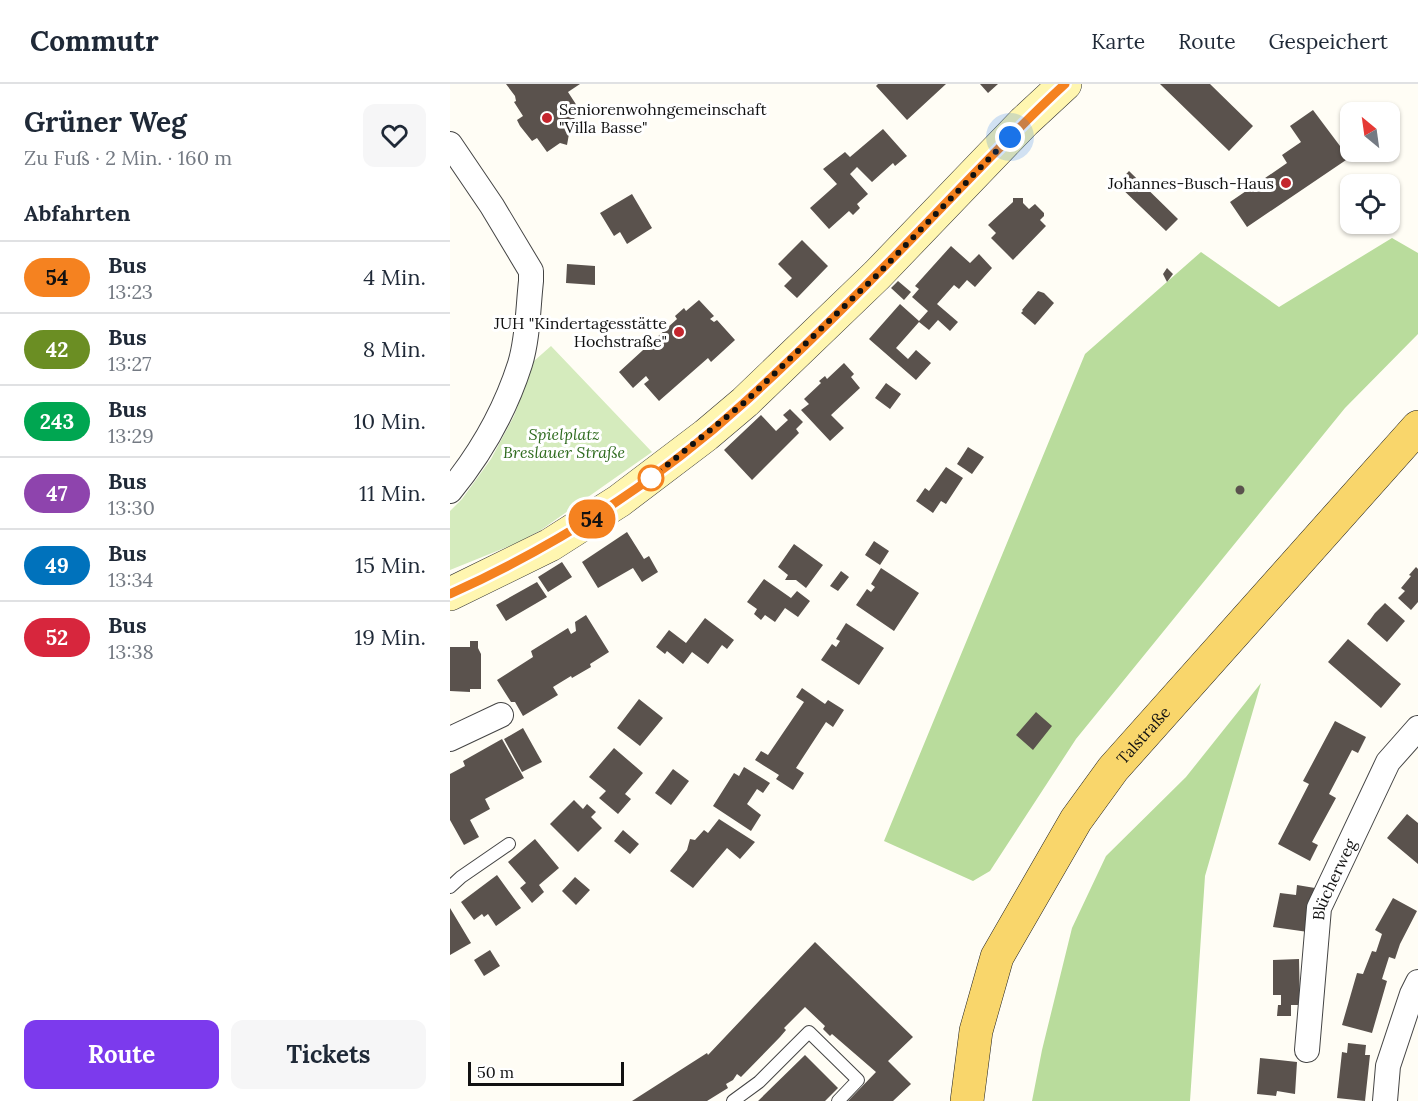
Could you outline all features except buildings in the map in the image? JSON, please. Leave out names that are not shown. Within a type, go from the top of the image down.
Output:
[{"type":"main road","points":[[450,594],[550,545],[619,501],[706,435],[745,402],[877,275],[1024,122],[1065,84]]},
{"type":"main road","name":"Talstraße","points":[[967,1101],[976,1031],[997,957],[1076,820],[1113,769],[1418,427]]},
{"type":"street","points":[[450,144],[492,206],[531,271],[520,364],[503,409],[483,446],[450,490]]},
{"type":"street","points":[[450,739],[501,715]]},
{"type":"street","name":"Blücherweg","points":[[1307,1050],[1319,908],[1388,762],[1418,728]]},
{"type":"street","points":[[1385,1101],[1388,1066],[1418,982]]},
{"type":"lane","points":[[450,887],[509,844]]},
{"type":"lane","points":[[733,1101],[759,1082],[809,1032],[858,1080],[838,1101]]},
{"type":"green space","points":[[1392,238],[1418,253],[1418,334],[1345,408],[1076,739],[990,871],[973,881],[884,841],[1085,354],[1201,252],[1279,307]]},
{"type":"green space","name":"Spielplatz Breslauer Straße","points":[[551,346],[652,452],[541,530],[517,543],[450,570],[450,511],[462,499],[491,459],[514,416],[534,361]]},
{"type":"green space","points":[[1261,683],[1205,876],[1190,1101],[1032,1101],[1072,928],[1106,856],[1186,777]]},
{"type":"bus line","name":"54","points":[[450,594],[550,545],[619,501],[706,435],[745,402],[877,275],[1024,122],[1065,84]]},
{"type":"place","name":"Seniorenwohngemeinschaft \"Villa Basse\"","points":[[547,118]]},
{"type":"place","name":"Johannes-Busch-Haus","points":[[1286,183]]},
{"type":"place","name":"JUH \"Kindertagesstätte Hochstraße\"","points":[[679,332]]},
{"type":"route","points":[[651,478],[745,402],[877,275],[1010,137]]}]
